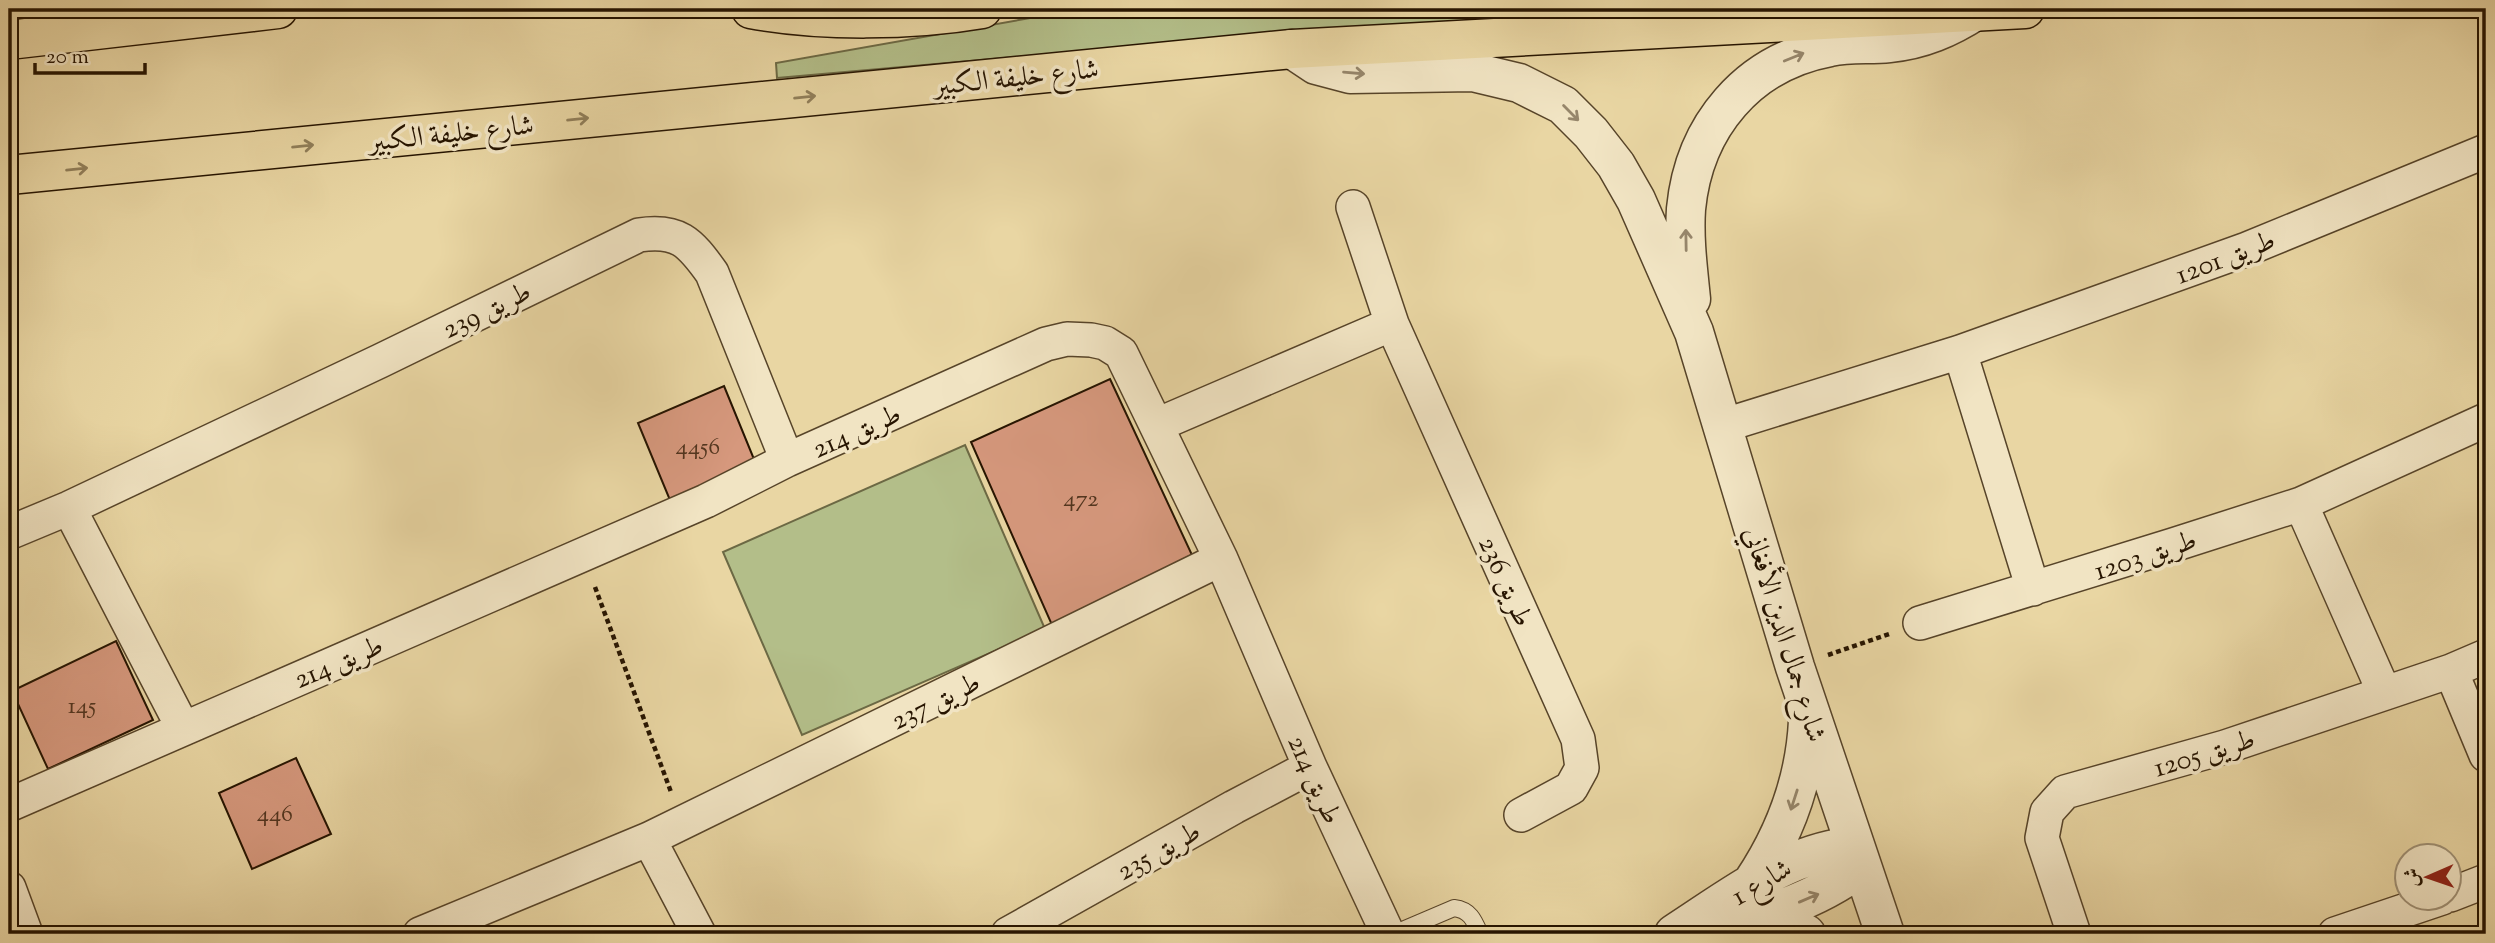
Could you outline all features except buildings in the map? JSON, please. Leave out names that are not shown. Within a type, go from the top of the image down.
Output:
[{"type":"main road","points":[[9,40],[278,9]]},
{"type":"main road","points":[[751,9],[811,16],[884,17],[982,9]]},
{"type":"main road","name":"شارع خليفة الكبير","points":[[9,175],[1292,49],[2025,9]]},
{"type":"street","name":"شارع جمال الدين الأفغاني","points":[[1694,332],[1686,242],[1686,208],[1700,151],[1731,100],[1752,80],[1777,64],[1804,53],[1833,46],[1916,40],[1958,23],[1977,10]]},
{"type":"street","name":"شارع جمال الدين الأفغاني","points":[[1292,49],[1316,65],[1350,74],[1448,71],[1496,76],[1542,92],[1563,105],[1591,133],[1616,165],[1694,332],[1808,709],[1885,934]]},
{"type":"street","name":"طريق 1201","points":[[1722,426],[1960,352],[2246,249],[2486,151]]},
{"type":"street","name":"طريق 236","points":[[1353,207],[1392,324],[1578,739],[1582,768],[1572,788],[1521,815]]},
{"type":"street","name":"طريق 239","points":[[9,533],[69,508],[368,367],[639,235],[658,232],[678,237],[696,251],[712,273],[787,460]]},
{"type":"street","points":[[1157,425],[1392,324]]},
{"type":"street","name":"طريق 214","points":[[9,805],[706,501],[787,460],[1046,344],[1067,339],[1105,344],[1121,353],[1221,559],[1310,767],[1390,934]]},
{"type":"street","points":[[1960,352],[2033,589]]},
{"type":"street","name":"طريق 1203","points":[[1920,623],[2301,504],[2486,420]]},
{"type":"street","points":[[2301,504],[2384,692]]},
{"type":"street","points":[[69,508],[183,728]]},
{"type":"street","name":"طريق 237","points":[[420,934],[649,839],[1221,559]]},
{"type":"street","name":"طريق 1205","points":[[2074,934],[2042,838],[2047,812],[2065,792],[2225,747],[2451,671],[2486,656]]},
{"type":"street","points":[[2451,671],[2486,755]]},
{"type":"street","points":[[1806,934],[1778,925],[1749,903],[1794,802],[1804,761],[1808,709]]},
{"type":"street","name":"طريق 235","points":[[1008,934],[1310,767]]},
{"type":"street","points":[[649,839],[699,934]]},
{"type":"street","name":"شارع 1","points":[[1674,934],[1749,903],[1808,899],[1836,884],[1859,856]]},
{"type":"street","points":[[2464,889],[2486,881]]},
{"type":"street","points":[[9,888],[26,934]]},
{"type":"street","name":"شارع 1","points":[[1697,934],[1749,903]]},
{"type":"street","points":[[2335,934],[2400,912]]},
{"type":"lane","points":[[1390,934],[1454,908],[1464,909],[1470,914],[1480,934]]},
{"type":"path","points":[[584,555],[682,822]]},
{"type":"path","points":[[1795,667],[1920,623]]},
{"type":"green space","points":[[1081,9],[1621,9],[1242,37],[777,78],[776,63]]},
{"type":"green space","points":[[965,445],[1045,629],[802,735],[723,552]]}]
